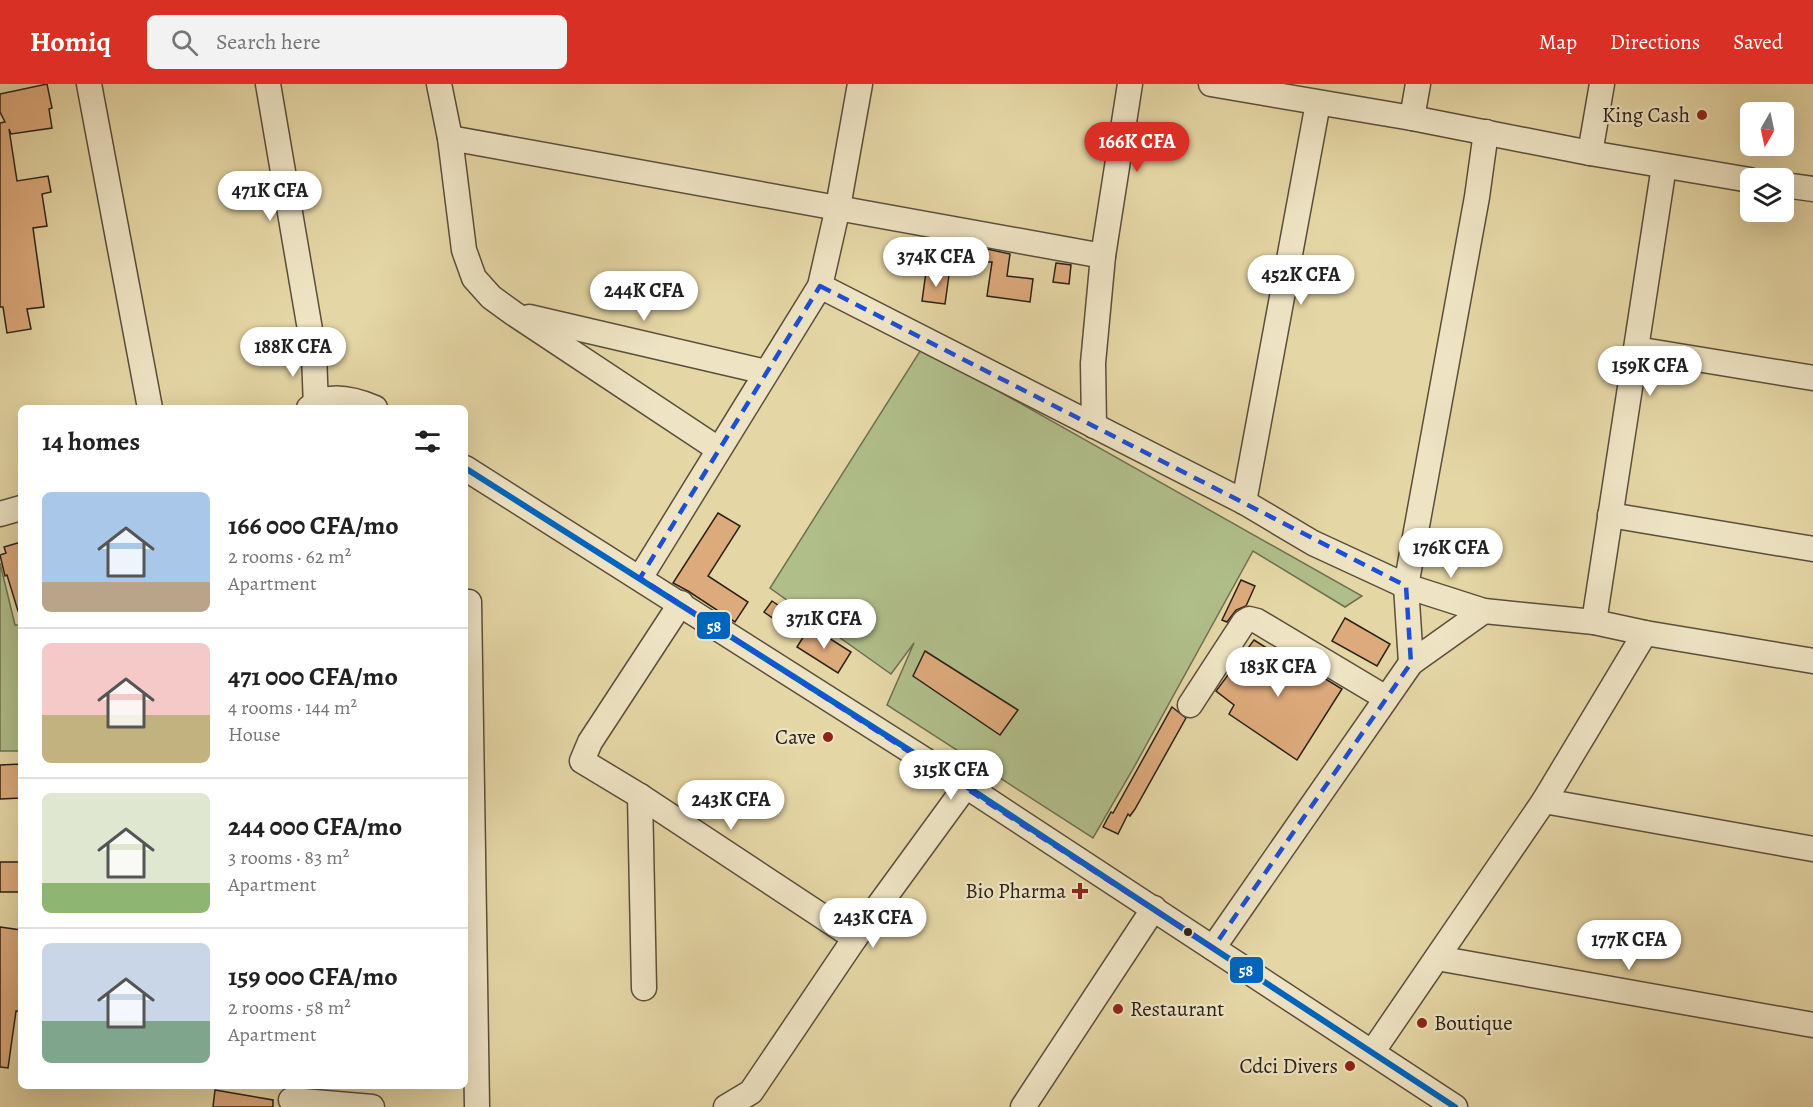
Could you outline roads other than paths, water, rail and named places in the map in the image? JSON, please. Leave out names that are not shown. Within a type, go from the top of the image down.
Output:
[{"type":"street","points":[[89,84],[149,405]]},
{"type":"street","points":[[268,84],[314,353],[313,405]]},
{"type":"street","points":[[439,84],[450,138],[464,250],[474,278],[490,297],[718,449]]},
{"type":"street","points":[[640,578],[820,286],[838,207],[860,84]]},
{"type":"street","points":[[1094,426],[1094,363],[1103,256],[1130,84]]},
{"type":"street","points":[[1215,84],[1740,178]]},
{"type":"street","points":[[1412,118],[1418,84]]},
{"type":"street","points":[[1590,153],[1602,84]]},
{"type":"street","points":[[1244,502],[1318,103]]},
{"type":"street","points":[[1411,663],[1406,586],[1473,221],[1486,132]]},
{"type":"street","points":[[450,138],[1103,256]]},
{"type":"street","points":[[1594,622],[1664,166]]},
{"type":"street","points":[[1794,186],[1813,189]]},
{"type":"street","points":[[820,286],[1244,502],[1313,543],[1406,586],[1484,611],[1594,622],[1645,633],[1813,661]]},
{"type":"street","points":[[513,313],[766,372]]},
{"type":"street","points":[[1636,349],[1813,378]]},
{"type":"street","points":[[314,353],[344,403]]},
{"type":"street","points":[[315,405],[328,399],[344,403],[360,401],[369,405]]},
{"type":"street","points":[[468,470],[966,786],[1455,1107]]},
{"type":"street","points":[[0,514],[18,509]]},
{"type":"street","points":[[1610,515],[1813,549]]},
{"type":"street","points":[[470,602],[477,1107]]},
{"type":"street","points":[[681,603],[590,742],[582,761],[640,796],[855,938]]},
{"type":"street","points":[[1213,948],[1411,663],[1484,611]]},
{"type":"street","points":[[1190,705],[1244,622],[1249,619],[1257,621],[1386,698]]},
{"type":"street","points":[[1372,1051],[1544,801],[1645,633]]},
{"type":"street","points":[[726,1107],[751,1100],[855,938],[966,786]]},
{"type":"street","points":[[640,796],[644,988]]},
{"type":"street","points":[[1544,801],[1813,849]]},
{"type":"street","points":[[1023,1107],[1154,908]]},
{"type":"street","points":[[1437,957],[1813,1025]]},
{"type":"street","points":[[291,1098],[372,1107]]},
{"type":"place","name":"King Cash","points":[[1702,115]]},
{"type":"place","name":"Cave","points":[[828,737]]},
{"type":"place","name":"Bio Pharma","points":[[1080,891]]},
{"type":"place","name":"Restaurant","points":[[1118,1009]]},
{"type":"place","name":"Boutique","points":[[1422,1023]]},
{"type":"place","name":"Cdci Divers","points":[[1350,1066]]}]
